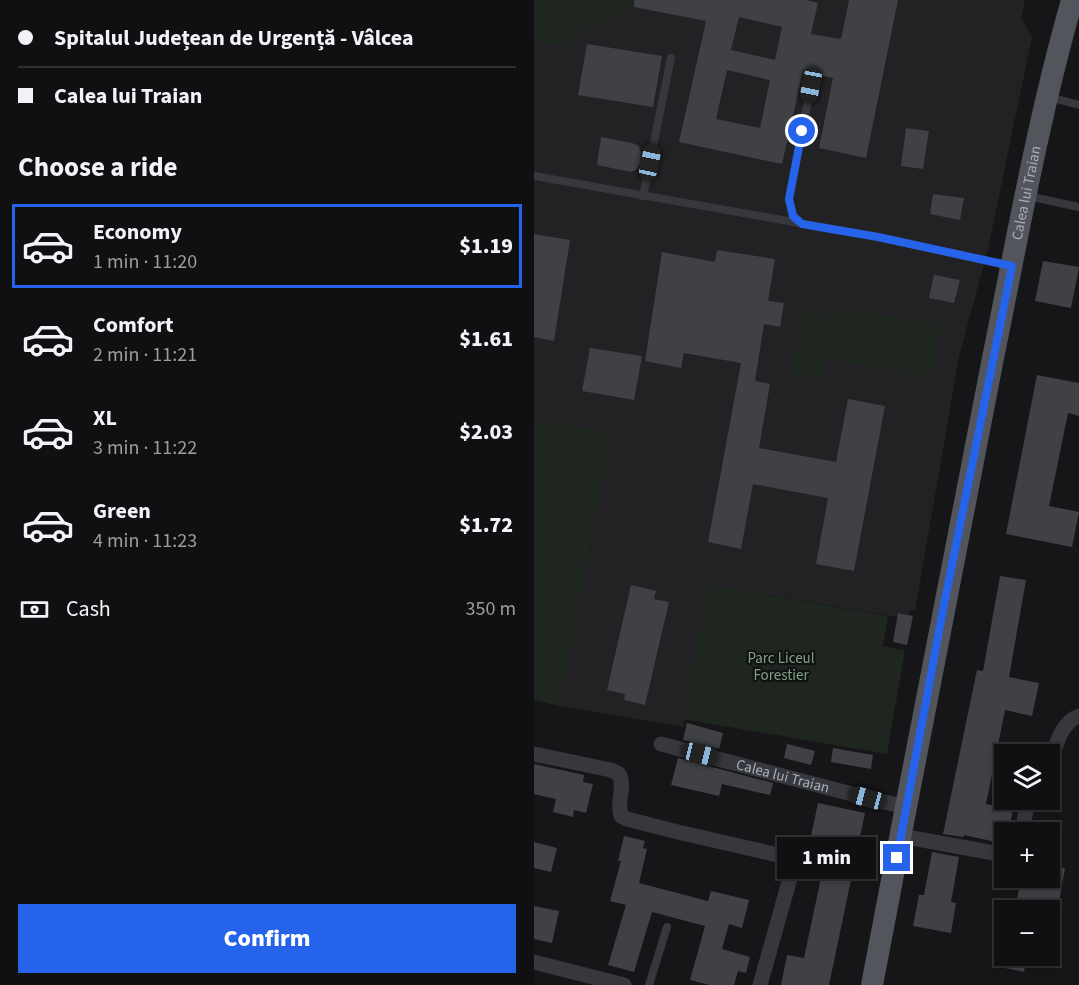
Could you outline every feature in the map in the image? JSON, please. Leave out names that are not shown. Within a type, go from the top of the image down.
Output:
[{"type":"main road","name":"Calea lui Traian","points":[[872,985],[959,528],[1026,195],[1059,45],[1071,3]]},
{"type":"street","points":[[1057,744],[1061,732],[1073,718],[1079,716]]},
{"type":"street","name":"Calea lui Traian","points":[[661,744],[906,807]]},
{"type":"street","points":[[534,754],[619,774],[622,779],[618,808],[621,816],[627,819],[791,858],[794,864],[760,985]]},
{"type":"street","points":[[900,836],[994,853]]},
{"type":"street","points":[[534,962],[624,985]]},
{"type":"lane","points":[[643,196],[671,58]]},
{"type":"lane","points":[[802,224],[793,216],[789,199],[811,85]]},
{"type":"lane","points":[[1047,97],[1079,105]]},
{"type":"lane","points":[[534,176],[878,237],[1012,266]]},
{"type":"lane","points":[[1026,195],[1079,207]]},
{"type":"lane","points":[[649,985],[667,927]]},
{"type":"shaded area","points":[[647,0],[1025,0],[1021,18],[1032,37],[988,249],[959,357],[915,611],[909,610],[908,619],[707,585],[683,727],[560,706],[612,433],[534,420],[534,40],[570,47],[586,28],[645,5]]},
{"type":"green space","points":[[534,0],[647,0],[646,5],[586,28],[570,47],[534,40]]},
{"type":"green space","points":[[837,308],[941,325],[932,378],[828,360]]},
{"type":"green space","points":[[801,310],[832,316],[821,379],[791,374]]},
{"type":"green space","points":[[534,420],[612,433],[560,706],[534,700]]},
{"type":"green space","name":"Parc Liceul Forestier","points":[[707,585],[888,616],[883,646],[905,650],[887,754],[683,719]]},
{"type":"building","points":[[634,0],[806,0],[818,3],[811,34],[841,39],[849,0],[898,0],[866,158],[819,148],[833,78],[803,71],[782,164],[679,142],[706,21],[634,7]],"holes":[[[739,17],[782,27],[775,60],[731,50]],[[727,70],[770,80],[760,128],[716,119]]]},
{"type":"building","points":[[587,44],[662,56],[653,107],[578,95]]},
{"type":"building","points":[[906,128],[929,131],[923,169],[901,166]]},
{"type":"building","points":[[601,137],[639,146],[640,164],[636,170],[631,172],[597,165]]},
{"type":"building","points":[[933,194],[964,198],[960,220],[930,214]]},
{"type":"building","points":[[534,234],[570,240],[554,341],[534,337]]},
{"type":"building","points":[[717,250],[775,259],[768,301],[784,303],[780,327],[764,324],[755,381],[770,384],[759,448],[836,462],[848,399],[885,406],[854,571],[816,564],[828,498],[753,484],[741,549],[708,542],[741,363],[684,353],[681,368],[645,361],[662,252],[715,262]]},
{"type":"building","points":[[1043,261],[1079,267],[1071,308],[1035,301]]},
{"type":"building","points":[[934,275],[960,280],[954,303],[929,298]]},
{"type":"building","points":[[590,348],[642,356],[634,400],[582,391]]},
{"type":"building","points":[[1037,375],[1079,383],[1079,416],[1068,413],[1049,506],[1079,512],[1072,547],[1006,534]]},
{"type":"building","points":[[1000,576],[1026,580],[1009,677],[1039,683],[1032,716],[1005,710],[998,744],[994,744],[994,764],[986,804],[994,806],[994,810],[1013,810],[1010,822],[994,822],[994,842],[964,835],[963,837],[943,834],[977,670],[983,671]]},
{"type":"building","points":[[631,585],[656,591],[654,599],[669,602],[645,705],[624,700],[625,694],[607,690]]},
{"type":"building","points":[[898,613],[913,616],[907,645],[893,642]]},
{"type":"building","points":[[687,723],[723,733],[719,749],[683,740]]},
{"type":"building","points":[[787,744],[815,751],[811,765],[784,758]]},
{"type":"building","points":[[833,748],[873,755],[871,769],[831,762]]},
{"type":"building","points":[[678,758],[773,783],[770,795],[722,784],[719,796],[671,785]]},
{"type":"building","points":[[534,764],[584,775],[583,782],[593,784],[586,813],[574,810],[573,817],[553,812],[556,799],[534,794]]},
{"type":"building","points":[[818,803],[865,813],[829,985],[781,985],[787,955],[804,958],[829,840],[811,836]]},
{"type":"building","points":[[624,836],[645,841],[643,848],[647,849],[639,883],[708,901],[711,891],[749,900],[742,928],[729,924],[722,949],[750,957],[746,973],[738,971],[734,985],[710,985],[690,980],[705,926],[652,912],[634,972],[608,965],[626,905],[610,901],[621,861],[618,861]]},
{"type":"building","points":[[534,842],[557,848],[551,872],[534,868]]},
{"type":"building","points":[[932,852],[959,857],[951,902],[956,903],[951,933],[913,926],[919,895],[924,895]]},
{"type":"building","points":[[1060,867],[1065,868],[1059,900],[1017,900],[1019,888],[1060,888]]},
{"type":"building","points":[[534,906],[559,911],[552,943],[534,939]]},
{"type":"building","points":[[1005,966],[1025,966],[1024,972],[1005,968]]},
{"type":"route","points":[[802,131],[789,199],[793,216],[802,224],[878,237],[1012,266],[942,615],[897,858]]}]
